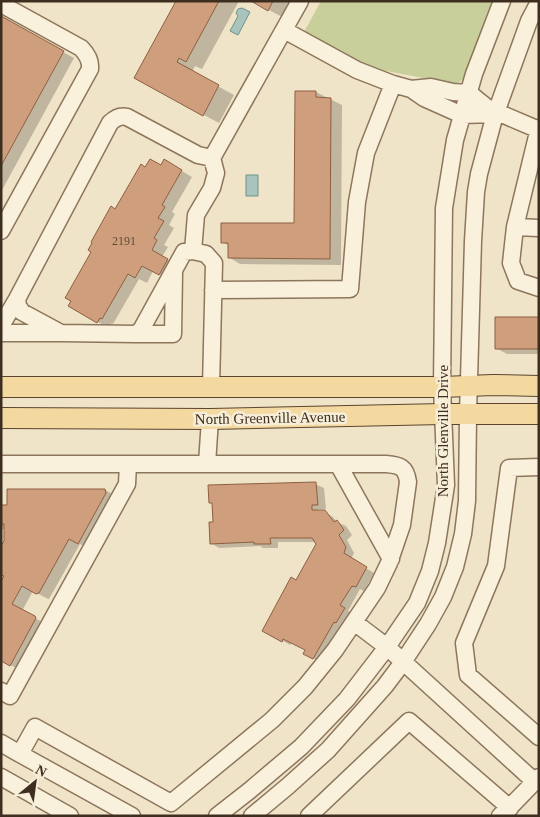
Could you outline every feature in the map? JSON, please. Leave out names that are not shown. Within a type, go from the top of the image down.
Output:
[{"type":"main road","name":"North Greenville Avenue","points":[[1,387],[539,386]]},
{"type":"main road","points":[[210,419],[211,387]]},
{"type":"main road","name":"North Greenville Avenue","points":[[1,418],[210,419],[539,414]]},
{"type":"street","points":[[193,251],[196,215],[212,188],[216,173],[212,158],[300,1]]},
{"type":"street","name":"North Glenville Drive","points":[[217,816],[301,747],[347,699],[387,647],[417,603],[430,571],[437,543],[446,485],[442,387],[444,208],[455,140],[462,115],[474,74],[502,1]]},
{"type":"street","name":"North Glenville Drive","points":[[252,816],[328,750],[385,686],[428,624],[443,597],[455,566],[463,534],[467,501],[473,241],[476,192],[495,114],[529,21],[539,2]]},
{"type":"street","points":[[1,4],[81,48],[86,53],[90,64],[90,69],[1,231]]},
{"type":"street","points":[[284,30],[357,70],[411,89],[424,98],[462,115],[495,114],[538,129],[515,227],[511,263],[518,281],[539,288]]},
{"type":"street","points":[[213,290],[350,289],[357,202],[366,153],[393,84]]},
{"type":"street","points":[[411,89],[431,87],[453,92],[469,93],[495,114]]},
{"type":"street","points":[[1,326],[113,120],[121,116],[126,117],[198,155],[212,158]]},
{"type":"street","points":[[515,227],[539,228]]},
{"type":"street","points":[[136,334],[141,330],[184,252],[193,251],[206,254],[214,264],[211,387]]},
{"type":"street","points":[[1,333],[173,334],[174,271]]},
{"type":"street","points":[[17,299],[18,306],[22,312],[61,333]]},
{"type":"street","points":[[207,464],[210,419]]},
{"type":"street","points":[[1,464],[395,465],[403,468],[408,482],[402,525],[391,560],[376,588],[335,650],[305,687],[272,720],[171,803],[35,727],[20,754]]},
{"type":"street","points":[[1,691],[10,696],[15,688],[127,484],[128,464]]},
{"type":"street","points":[[338,464],[391,560]]},
{"type":"street","points":[[539,467],[509,468],[496,566],[464,644],[468,675],[539,737]]},
{"type":"street","points":[[308,816],[409,721],[505,812],[537,779],[387,647],[354,622]]},
{"type":"street","points":[[2,746],[132,816]]},
{"type":"street","points":[[1,778],[70,816]]},
{"type":"green space","points":[[321,1],[496,1],[466,76],[455,84],[386,71],[358,62],[304,32]]},
{"type":"water","points":[[242,8],[250,12],[238,35],[230,31],[238,16],[236,13],[238,9]]},
{"type":"water","points":[[246,175],[258,175],[258,196],[246,196]]},
{"type":"building","points":[[176,1],[219,1],[186,62],[179,58],[177,62],[219,85],[203,116],[134,78]]},
{"type":"building","points":[[251,1],[273,1],[268,11]]},
{"type":"building","points":[[1,16],[64,51],[1,166]]},
{"type":"building","points":[[295,91],[316,91],[316,97],[331,98],[330,259],[228,258],[228,243],[221,243],[221,223],[294,223]]},
{"type":"building","points":[[150,159],[161,165],[164,159],[182,170],[162,205],[165,207],[158,218],[164,221],[154,238],[157,240],[152,250],[168,259],[159,275],[142,266],[135,278],[128,274],[102,319],[100,318],[97,323],[68,306],[71,301],[65,298],[91,252],[88,250],[91,242],[111,206],[115,209],[141,164],[145,167]]},
{"type":"building","points":[[495,317],[539,317],[539,349],[495,349]]},
{"type":"building","points":[[316,482],[318,505],[312,505],[312,510],[325,510],[334,522],[337,520],[344,530],[339,535],[346,547],[344,553],[367,567],[356,587],[352,586],[340,605],[345,608],[336,623],[334,622],[313,659],[303,654],[305,650],[283,639],[282,642],[262,631],[291,577],[296,580],[316,544],[312,538],[270,538],[271,544],[254,544],[254,542],[210,544],[209,522],[213,522],[212,503],[209,503],[208,485]]},
{"type":"building","points":[[7,489],[105,489],[106,493],[78,544],[69,539],[39,593],[36,594],[22,586],[12,604],[36,618],[10,666],[1,661],[1,581],[4,576],[1,575],[1,546],[4,541],[4,524],[1,524],[1,505],[7,505]]}]
